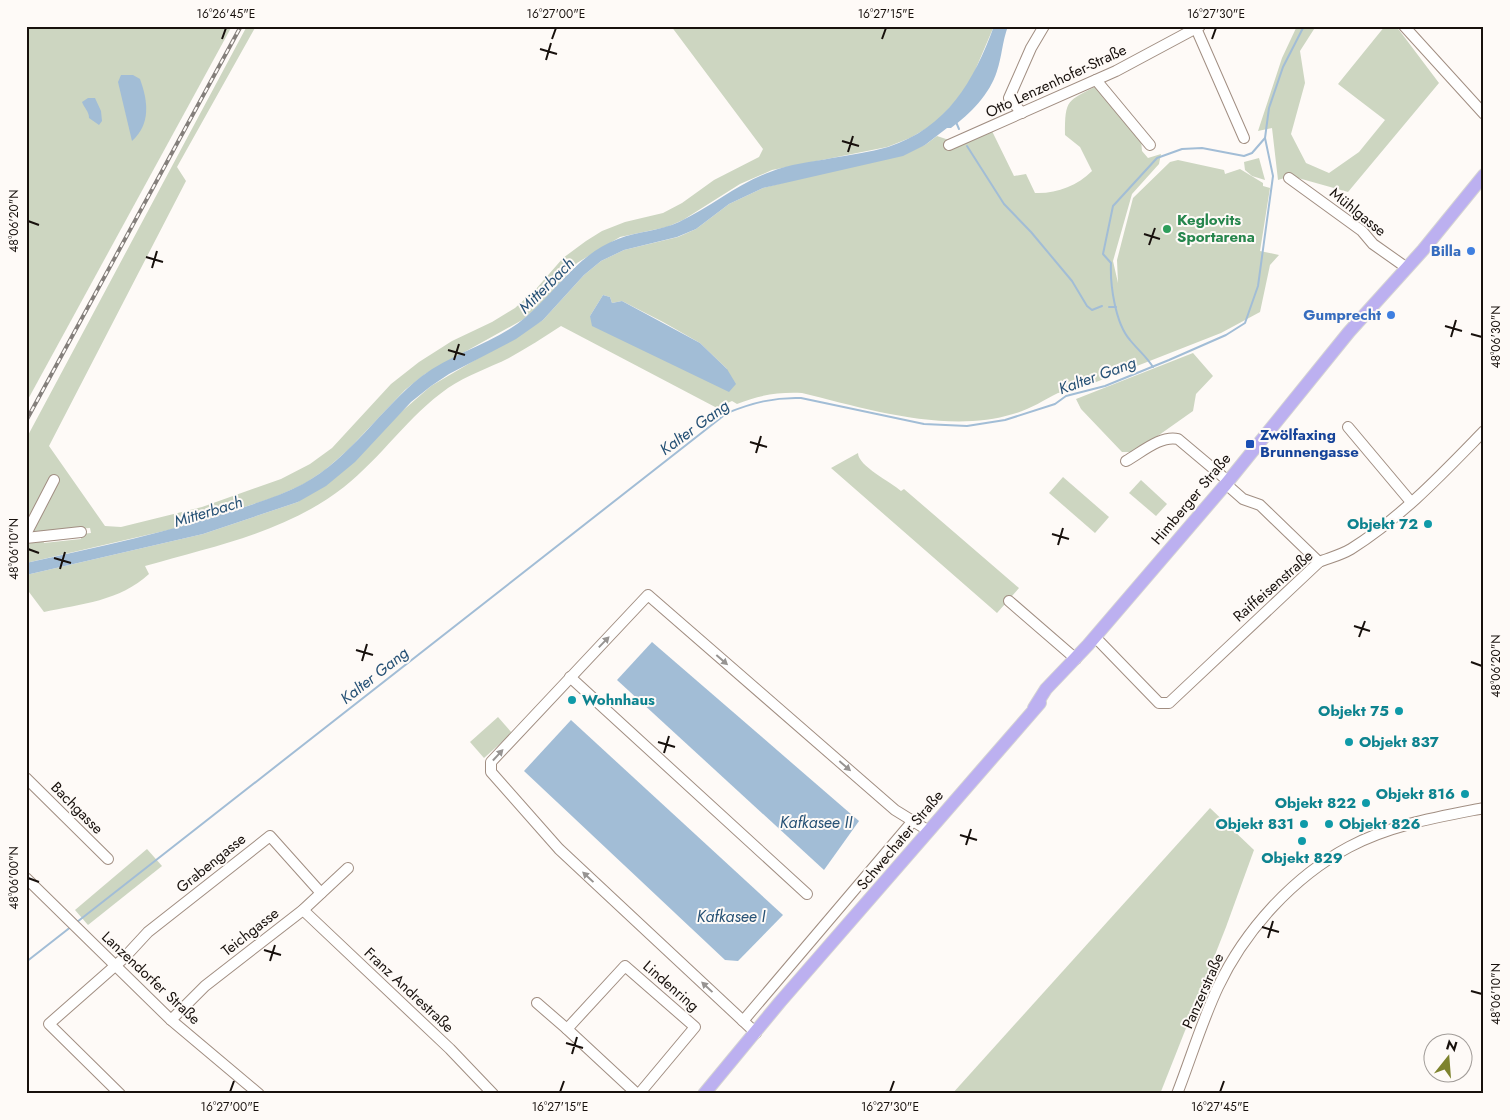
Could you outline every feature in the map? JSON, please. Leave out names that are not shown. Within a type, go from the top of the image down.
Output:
[{"type":"main road","name":"Himberger Straße","points":[[1076,659],[1227,483],[1349,332],[1407,268],[1484,175]]},
{"type":"main road","name":"Schwechater Straße","points":[[704,1094],[759,1027],[1034,708],[1064,681],[1076,659]]},
{"type":"street","points":[[1022,113],[1009,98],[1031,48],[1044,26]]},
{"type":"street","points":[[1404,26],[1484,114]]},
{"type":"street","points":[[1197,27],[1244,138]]},
{"type":"street","name":"Otto Lenzenhofer-Straße","points":[[949,145],[1096,80],[1197,27]]},
{"type":"street","points":[[1096,80],[1150,146]]},
{"type":"street","name":"Mühlgasse","points":[[1289,178],[1362,231],[1373,244],[1407,268]]},
{"type":"street","points":[[1348,427],[1411,502]]},
{"type":"street","name":"Raiffeisenstraße","points":[[1095,637],[1159,703],[1169,703],[1319,562],[1350,550],[1399,514],[1432,485],[1484,431]]},
{"type":"street","points":[[1126,460],[1146,450],[1163,438],[1171,437],[1178,439],[1248,502],[1260,505],[1319,562]]},
{"type":"street","points":[[26,534],[54,480]]},
{"type":"street","points":[[26,538],[81,532]]},
{"type":"street","points":[[756,1033],[559,849],[491,772],[491,762],[648,596],[912,822],[929,831]]},
{"type":"street","points":[[1009,600],[1076,659]]},
{"type":"street","points":[[570,677],[808,894]]},
{"type":"street","name":"Bachgasse","points":[[26,778],[108,859]]},
{"type":"street","name":"Panzerstraße","points":[[1177,1094],[1218,987],[1234,958],[1250,935],[1285,894],[1321,865],[1349,847],[1438,816],[1484,808]]},
{"type":"street","points":[[743,1021],[912,822]]},
{"type":"street","name":"Grabengasse","points":[[115,965],[148,932],[270,836],[321,892]]},
{"type":"street","name":"Teichgasse","points":[[171,1020],[205,986],[303,910],[348,868]]},
{"type":"street","name":"Lanzendorfer Straße","points":[[26,878],[171,1020],[259,1094]]},
{"type":"street","name":"Franz Andrestraße","points":[[303,910],[450,1049],[493,1094]]},
{"type":"street","points":[[115,965],[49,1024],[120,1094]]},
{"type":"street","name":"Lindenring","points":[[537,1003],[638,1094],[696,1027],[625,966],[567,1029]]},
{"type":"green space","points":[[26,26],[232,26],[26,403]]},
{"type":"green space","points":[[247,26],[256,26],[177,167],[186,181],[49,446],[105,526],[121,527],[202,507],[281,479],[310,464],[332,448],[391,384],[419,362],[452,341],[492,322],[515,308],[536,289],[563,258],[586,241],[602,231],[625,222],[663,213],[682,203],[714,180],[759,157],[763,149],[671,26],[994,26],[971,80],[955,102],[934,124],[910,138],[887,147],[772,170],[740,184],[683,220],[667,227],[620,237],[577,263],[549,296],[524,319],[425,374],[405,390],[349,449],[325,470],[304,484],[275,497],[190,525],[26,563],[26,544],[38,542],[42,537],[44,543],[81,539],[81,534],[91,533],[90,528],[45,531],[26,535],[26,439]]},
{"type":"green space","points":[[1297,26],[1316,26],[1300,51],[1305,83],[1291,134],[1306,163],[1329,173],[1359,152],[1385,120],[1338,84],[1385,26],[1396,26],[1439,83],[1348,192],[1291,176],[1278,180],[1272,128],[1258,131],[1282,58]]},
{"type":"green space","points":[[1098,85],[1141,139],[1142,151],[1148,158],[1161,154],[1159,164],[1132,194],[1113,261],[1118,283],[1117,260],[1133,198],[1170,162],[1178,160],[1224,170],[1225,174],[1240,169],[1263,183],[1263,186],[1270,188],[1260,251],[1279,255],[1270,265],[1260,312],[1221,333],[1091,384],[1058,393],[1019,412],[988,419],[962,421],[908,417],[802,393],[769,395],[737,404],[732,401],[717,408],[561,326],[509,358],[470,375],[448,388],[420,411],[358,475],[344,487],[299,516],[249,536],[145,566],[149,574],[138,583],[113,596],[86,604],[44,612],[29,592],[26,593],[26,575],[203,534],[298,502],[431,386],[543,320],[584,275],[601,261],[624,250],[678,237],[696,229],[729,204],[763,188],[925,145],[937,136],[949,140],[991,129],[1014,176],[1026,174],[1035,193],[1051,192],[1073,185],[1092,171],[1080,147],[1065,135],[1067,107],[1074,99]],"holes":[[[603,295],[610,297],[612,303],[622,301],[700,343],[727,369],[590,316]]]},
{"type":"green space","points":[[1259,158],[1265,180],[1252,176],[1245,170],[1244,162]]},
{"type":"green space","points":[[1193,353],[1213,376],[1196,394],[1193,411],[1135,452],[1122,452],[1081,409],[1076,399]]},
{"type":"green space","points":[[858,453],[863,463],[901,491],[904,489],[1019,588],[997,613],[831,468]]},
{"type":"green space","points":[[1063,477],[1109,517],[1095,533],[1049,493]]},
{"type":"green space","points":[[1141,480],[1167,504],[1156,516],[1129,493]]},
{"type":"green space","points":[[498,717],[512,733],[484,758],[470,742]]},
{"type":"green space","points":[[1210,808],[1254,850],[1226,927],[1160,1094],[952,1094]]},
{"type":"green space","points":[[147,849],[162,866],[88,925],[75,910]]},
{"type":"water","points":[[994,26],[1008,26],[994,79],[979,103],[951,128],[947,128],[925,145],[903,156],[763,188],[729,204],[696,229],[677,237],[624,250],[601,261],[584,275],[543,320],[516,339],[449,374],[431,386],[411,402],[355,462],[326,486],[298,502],[203,534],[26,575],[26,563],[186,525],[263,501],[303,484],[336,461],[392,403],[422,376],[448,360],[489,341],[515,325],[538,306],[580,263],[604,246],[626,236],[679,222],[746,183],[777,169],[888,147],[909,139],[927,128],[956,100],[977,65]]},
{"type":"water","points":[[121,75],[133,75],[140,79],[145,96],[145,120],[132,141],[118,82]]},
{"type":"water","points":[[88,98],[95,98],[101,111],[102,121],[99,125],[89,118],[82,102]]},
{"type":"water","points":[[603,295],[610,297],[612,303],[622,301],[700,343],[727,369],[736,384],[729,392],[592,326],[590,316]]},
{"type":"water","name":"Kafkasee II","points":[[652,642],[859,821],[824,870],[617,680]]},
{"type":"water","name":"Kafkasee I","points":[[571,720],[783,915],[738,961],[725,960],[524,771]]},
{"type":"waterway","name":"Kalter Gang","points":[[77,922],[727,413],[763,401],[801,398],[924,424],[967,426],[1005,420],[1055,404],[1066,396],[1105,386],[1226,335],[1245,323],[1258,286],[1273,176],[1265,138],[1269,108],[1283,67],[1304,26]]},
{"type":"waterway","points":[[956,122],[959,129]]},
{"type":"waterway","points":[[1153,367],[1125,333],[1114,303],[1111,263],[1103,254],[1113,206],[1157,158],[1182,149],[1202,148],[1244,156],[1252,153],[1265,138]]},
{"type":"waterway","points":[[967,146],[1004,204],[1031,232],[1072,281],[1087,306],[1092,310],[1102,306]]},
{"type":"waterway","points":[[1109,307],[1116,307]]},
{"type":"waterway","name":"Kalter Gang","points":[[26,962],[72,926]]},
{"type":"railway","points":[[26,421],[241,26]]},
{"type":"place","name":"Keglovits Sportarena","points":[[1167,229]]},
{"type":"place","name":"Billa","points":[[1471,251]]},
{"type":"place","name":"Gumprecht","points":[[1391,315]]},
{"type":"place","name":"Zwölfaxing Brunnengasse","points":[[1250,444]]},
{"type":"place","name":"Objekt 72","points":[[1428,524]]},
{"type":"place","name":"Wohnhaus","points":[[572,700]]},
{"type":"place","name":"Objekt 75","points":[[1399,711]]},
{"type":"place","name":"Objekt 837","points":[[1349,742]]},
{"type":"place","name":"Objekt 816","points":[[1465,794]]},
{"type":"place","name":"Objekt 822","points":[[1366,803]]},
{"type":"place","name":"Objekt 831","points":[[1304,824]]},
{"type":"place","name":"Objekt 826","points":[[1329,824]]},
{"type":"place","name":"Objekt 829","points":[[1302,841]]},
{"type":"water label","name":"Mitterbach","points":[[546,285]]},
{"type":"water label","name":"Mitterbach","points":[[208,511]]}]
